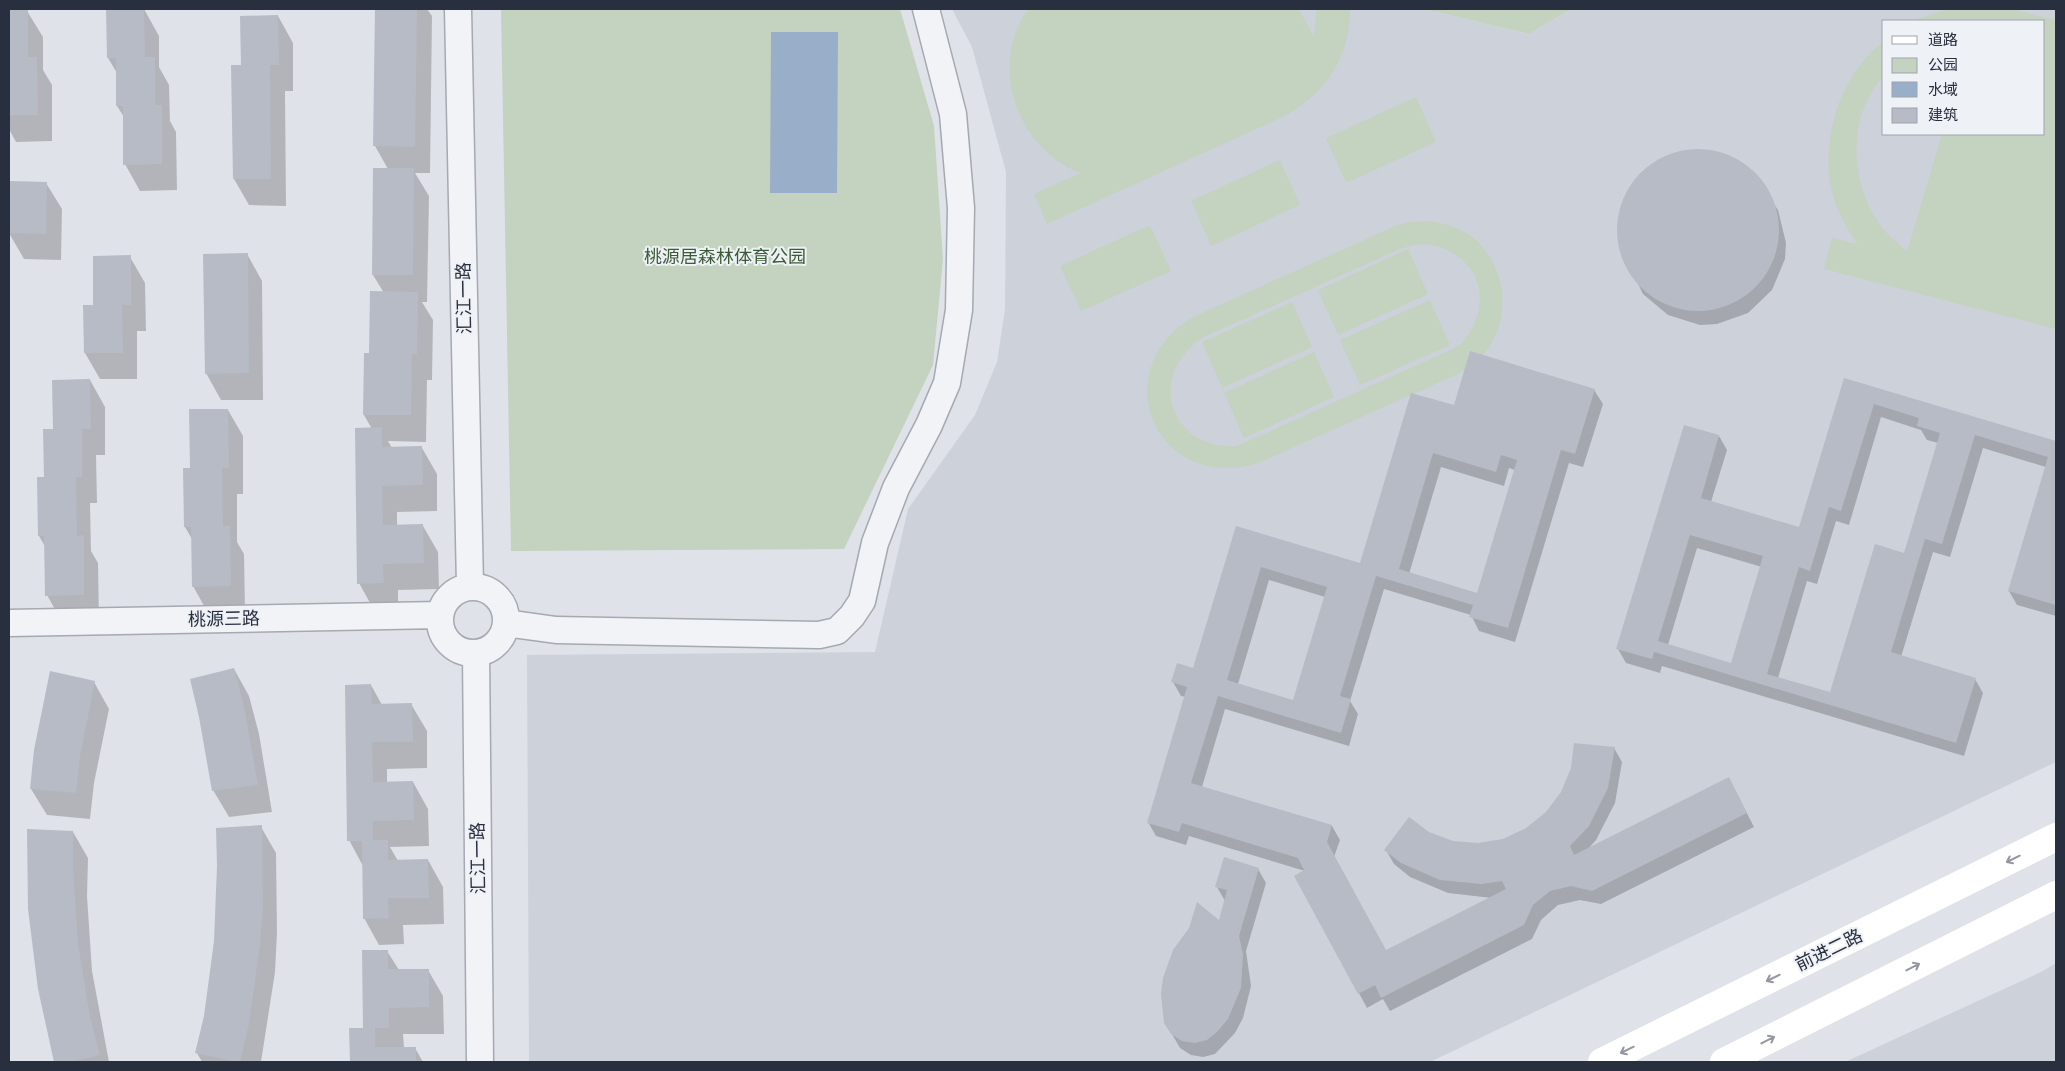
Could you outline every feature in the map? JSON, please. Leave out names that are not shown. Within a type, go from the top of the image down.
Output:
[{"type":"main road","name":"前进二路","points":[[1602,1062],[2056,837]]},
{"type":"main road","points":[[1724,1062],[2056,895]]},
{"type":"street","name":"汇江一路","points":[[458,9],[470,586]]},
{"type":"street","points":[[506,623],[556,630],[820,634],[837,631],[852,616],[862,601],[876,544],[896,488],[929,425],[948,383],[959,310],[961,208],[953,114],[926,9]]},
{"type":"street","points":[[470,586],[480,586],[497,596],[503,604],[506,623],[504,632],[493,647],[476,653],[456,649],[449,642],[443,634],[440,615],[443,604],[450,595],[459,589],[470,586]]},
{"type":"street","name":"桃源三路","points":[[9,624],[440,615]]},
{"type":"street","name":"汇江一路","points":[[476,653],[480,1062]]},
{"type":"shaded area","points":[[952,9],[1424,9],[1529,34],[1571,9],[2056,9],[2056,762],[1430,1062],[529,1062],[527,655],[875,652],[908,509],[975,415],[997,362],[1005,309],[1006,172],[972,47]]},
{"type":"shaded area","points":[[2056,963],[2056,1062],[1845,1062],[2043,971]]},
{"type":"green space","name":"桃源居森林体育公园","points":[[501,9],[900,9],[934,126],[943,259],[933,365],[844,549],[511,551]]},
{"type":"green space","points":[[1028,9],[1299,9],[1314,37],[1317,9],[1350,9],[1346,42],[1334,71],[1314,95],[1287,115],[1047,224],[1034,194],[1080,173],[1058,161],[1040,145],[1025,125],[1015,103],[1010,79],[1010,55],[1016,31]]},
{"type":"green space","points":[[1424,9],[1571,9],[1529,34]]},
{"type":"green space","points":[[1947,9],[2012,9],[2056,20],[2056,329],[1824,269],[1832,238],[1858,244],[1840,215],[1830,182],[1829,162],[1833,123],[1847,86],[1857,69],[1869,54],[1882,43],[1882,79],[1872,92],[1863,110],[1858,130],[1856,150],[1858,170],[1870,208],[1880,225],[1907,252],[1942,135],[2045,135],[2045,20],[1914,20]]},
{"type":"green space","points":[[1416,97],[1436,142],[1346,183],[1326,138]]},
{"type":"green space","points":[[1280,160],[1300,205],[1211,246],[1191,201]]},
{"type":"green space","points":[[1429,221],[1465,232],[1479,243],[1497,271],[1501,286],[1501,319],[1495,335],[1481,357],[1458,374],[1258,463],[1223,468],[1193,461],[1169,445],[1154,422],[1147,395],[1151,367],[1166,340],[1193,317],[1393,227],[1409,222]],"holes":[[[1427,244],[1446,250],[1461,259],[1471,270],[1478,284],[1480,299],[1477,315],[1471,331],[1459,346],[1237,446],[1213,444],[1195,436],[1181,423],[1173,407],[1171,389],[1175,370],[1186,352],[1204,337],[1400,249]]]},
{"type":"green space","points":[[1150,225],[1171,271],[1081,311],[1060,266]]},
{"type":"green space","points":[[1408,249],[1428,294],[1338,335],[1318,290]]},
{"type":"green space","points":[[1430,300],[1450,345],[1360,385],[1340,340]]},
{"type":"green space","points":[[1292,302],[1312,347],[1222,388],[1202,342]]},
{"type":"green space","points":[[1314,352],[1334,397],[1244,438],[1224,393]]},
{"type":"water","points":[[771,32],[838,32],[837,193],[770,193]]},
{"type":"building","points":[[106,9],[144,9],[145,57],[155,57],[155,105],[162,105],[162,164],[123,165],[123,106],[116,106],[116,58],[107,58]]},
{"type":"building","points":[[375,9],[417,9],[415,147],[373,146]]},
{"type":"building","points":[[9,10],[28,10],[28,57],[37,57],[38,115],[9,115]]},
{"type":"building","points":[[278,15],[279,65],[270,65],[271,179],[233,179],[231,65],[241,65],[240,16]]},
{"type":"building","points":[[1698,149],[1714,151],[1729,156],[1743,163],[1755,173],[1765,185],[1772,199],[1777,214],[1779,230],[1777,246],[1772,261],[1765,275],[1755,287],[1743,297],[1729,304],[1714,309],[1698,311],[1682,309],[1667,304],[1653,297],[1641,287],[1631,275],[1624,261],[1619,246],[1617,230],[1619,214],[1624,199],[1631,185],[1641,173],[1653,163],[1667,156],[1682,151]]},
{"type":"building","points":[[373,168],[414,168],[413,275],[372,275]]},
{"type":"building","points":[[9,181],[47,182],[46,234],[9,233]]},
{"type":"building","points":[[248,253],[249,373],[205,374],[203,254]]},
{"type":"building","points":[[131,255],[131,305],[122,305],[123,353],[84,353],[83,305],[93,305],[93,256]]},
{"type":"building","points":[[370,291],[418,292],[417,354],[412,354],[411,415],[363,415],[364,353],[369,353]]},
{"type":"building","points":[[1470,351],[1595,389],[1575,454],[1561,450],[1508,628],[1469,617],[1473,605],[1376,576],[1340,696],[1351,699],[1341,733],[1218,696],[1191,783],[1332,825],[1327,842],[1386,950],[1506,889],[1502,881],[1481,884],[1440,880],[1401,863],[1384,850],[1409,817],[1429,832],[1453,841],[1478,843],[1503,839],[1526,828],[1546,812],[1561,792],[1571,768],[1574,743],[1615,747],[1608,788],[1589,826],[1570,846],[1574,855],[1729,777],[1747,813],[1592,891],[1571,886],[1550,891],[1533,905],[1524,925],[1381,998],[1375,985],[1358,994],[1294,876],[1304,870],[1298,858],[1182,823],[1179,832],[1147,823],[1187,687],[1171,682],[1177,663],[1193,668],[1236,526],[1360,563],[1411,393],[1454,405]],"holes":[[[1433,453],[1496,472],[1501,455],[1517,460],[1477,593],[1399,569]],[[1261,567],[1327,587],[1293,700],[1227,680]]]},
{"type":"building","points":[[1844,378],[2056,441],[2056,605],[2008,591],[2048,457],[1975,435],[1942,544],[1925,539],[1891,652],[1976,678],[1956,743],[1654,652],[1652,659],[1616,649],[1684,425],[1719,435],[1701,498],[1799,527]],"holes":[[[1874,404],[1919,418],[1917,426],[1940,433],[1904,553],[1875,544],[1830,692],[1767,674],[1799,567],[1810,571],[1829,507],[1841,511]],[[1690,535],[1763,556],[1731,663],[1658,641]]]},
{"type":"building","points":[[90,379],[91,429],[82,429],[82,477],[76,477],[77,536],[84,535],[84,595],[45,596],[44,536],[38,536],[37,477],[44,477],[43,429],[53,429],[52,380]]},
{"type":"building","points":[[189,409],[228,409],[229,468],[222,468],[223,526],[230,526],[231,586],[192,587],[191,527],[184,527],[183,468],[190,468]]},
{"type":"building","points":[[382,427],[382,447],[422,446],[423,485],[382,486],[383,525],[423,524],[424,563],[383,564],[384,583],[357,584],[355,428]]},
{"type":"building","points":[[234,668],[244,706],[258,785],[212,791],[199,717],[190,679]]},
{"type":"building","points":[[50,671],[95,681],[80,756],[76,793],[30,789],[34,750]]},
{"type":"building","points":[[371,684],[372,704],[412,703],[413,742],[372,742],[373,782],[413,781],[414,820],[373,821],[373,840],[388,840],[388,860],[428,859],[429,898],[388,898],[389,918],[363,919],[362,841],[347,841],[345,685]]},
{"type":"building","points":[[262,825],[263,905],[260,945],[249,1024],[240,1062],[237,1062],[195,1053],[204,1016],[214,941],[217,866],[216,828]]},
{"type":"building","points":[[27,829],[73,831],[73,868],[78,943],[90,1017],[100,1055],[71,1062],[54,1062],[38,989],[28,909]]},
{"type":"building","points":[[1224,857],[1259,868],[1239,936],[1243,954],[1241,988],[1228,1019],[1217,1032],[1207,1040],[1195,1043],[1182,1041],[1171,1034],[1164,1023],[1161,994],[1163,978],[1173,950],[1189,928],[1197,902],[1219,920],[1227,890],[1215,887]]},
{"type":"building","points":[[362,950],[388,950],[388,969],[429,969],[429,1007],[389,1008],[389,1028],[375,1028],[375,1047],[416,1047],[416,1062],[350,1062],[349,1028],[363,1028]]}]
